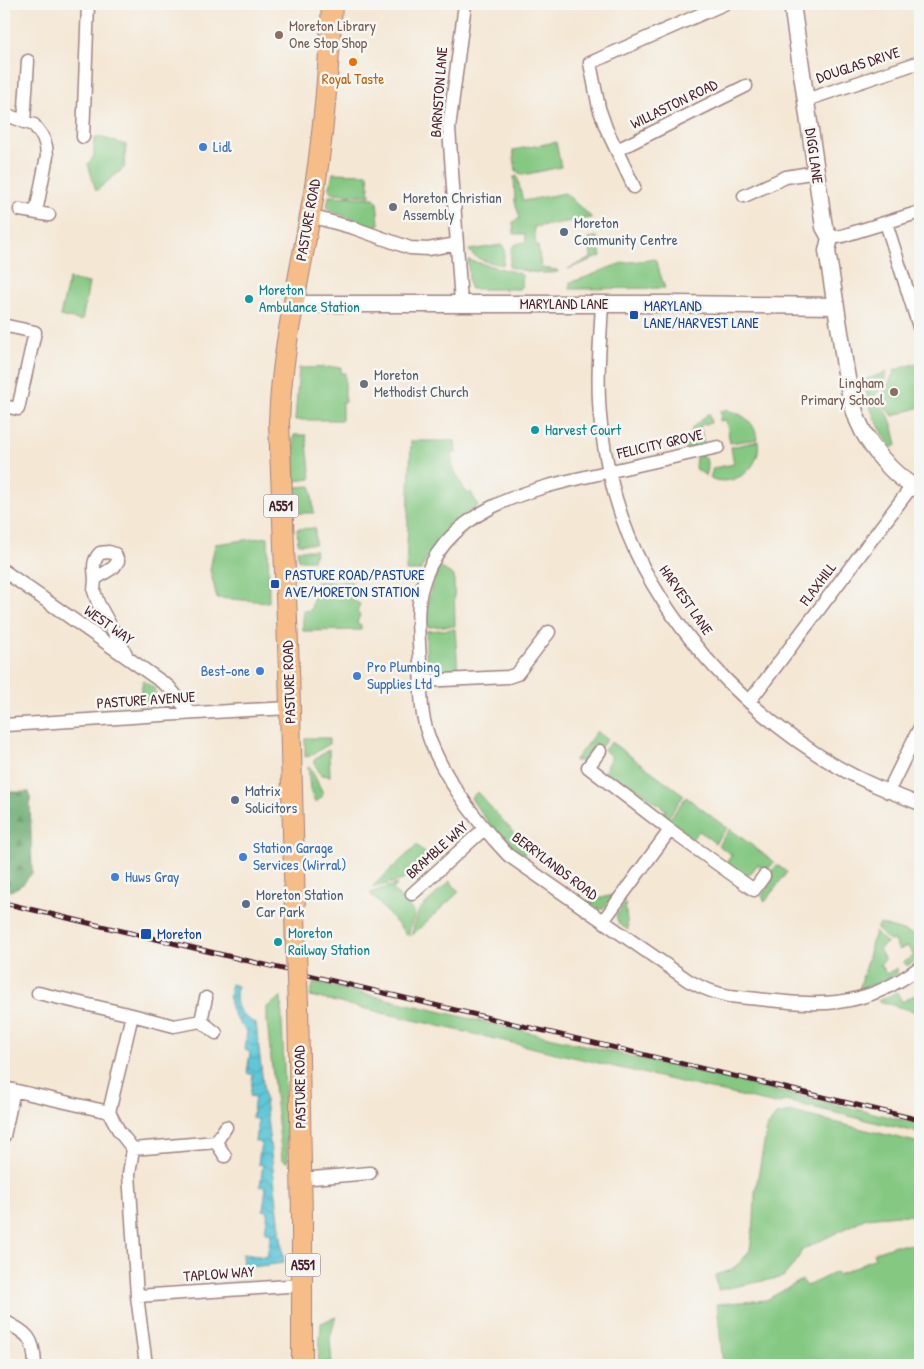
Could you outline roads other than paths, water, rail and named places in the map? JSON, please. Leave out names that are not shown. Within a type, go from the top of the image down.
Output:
[{"type":"main road","name":"PASTURE ROAD","points":[[302,1365],[302,1179],[298,1005],[290,708],[279,423],[283,360],[310,216],[326,106],[332,4]]},
{"type":"street","points":[[83,137],[88,4]]},
{"type":"street","name":"BARNSTON LANE","points":[[461,303],[449,128],[464,4]]},
{"type":"street","points":[[634,187],[606,128],[600,110],[590,63],[724,4]]},
{"type":"street","name":"DIGG LANE","points":[[792,4],[824,227],[830,238],[828,251],[845,366],[854,410],[868,439],[886,463],[916,488]]},
{"type":"street","points":[[24,122],[28,61]]},
{"type":"street","name":"DOUGLAS DRIVE","points":[[806,100],[920,62]]},
{"type":"street","name":"WILLASTON ROAD","points":[[617,150],[746,86]]},
{"type":"street","points":[[4,114],[34,125],[43,137],[46,146],[48,156],[36,212]]},
{"type":"street","points":[[744,196],[786,178],[816,172]]},
{"type":"street","points":[[20,210],[49,215]]},
{"type":"street","points":[[830,238],[920,212]]},
{"type":"street","points":[[310,216],[354,228],[410,248],[428,249],[457,244]]},
{"type":"street","points":[[886,223],[920,330]]},
{"type":"street","name":"MARYLAND LANE","points":[[293,304],[461,303],[836,306]]},
{"type":"street","name":"HARVEST LANE","points":[[602,304],[599,402],[609,472],[624,522],[644,567],[665,605],[718,671],[749,702],[776,724],[837,766],[888,792],[920,804]]},
{"type":"street","points":[[4,406],[18,409],[36,332],[7,326]]},
{"type":"street","name":"FELICITY GROVE","points":[[609,472],[718,447]]},
{"type":"street","name":"BERRYLANDS ROAD","points":[[609,472],[550,485],[507,500],[479,513],[450,538],[434,561],[422,589],[418,605],[423,716],[435,750],[464,801],[484,829],[508,855],[689,981],[709,991],[729,996],[792,1003],[839,1003],[864,998],[900,981],[920,966]]},
{"type":"street","name":"FLAXHILL","points":[[749,702],[916,488]]},
{"type":"street","name":"WEST WAY","points":[[4,571],[169,687],[190,712]]},
{"type":"street","points":[[95,578],[94,590],[98,603],[128,658]]},
{"type":"street","points":[[421,681],[508,677],[517,674],[549,632]]},
{"type":"street","name":"PASTURE AVENUE","points":[[4,725],[138,718],[190,712],[290,708]]},
{"type":"street","points":[[888,792],[920,727]]},
{"type":"street","points":[[600,751],[588,768],[754,890],[764,876]]},
{"type":"street","name":"BRAMBLE WAY","points":[[412,894],[484,829]]},
{"type":"street","points":[[603,921],[670,830]]},
{"type":"street","points":[[38,993],[174,1026],[201,1021],[216,1033]]},
{"type":"street","points":[[201,1021],[206,998]]},
{"type":"street","points":[[132,1015],[109,1112],[119,1132],[133,1149],[129,1174],[137,1296],[146,1365]]},
{"type":"street","points":[[4,1136],[9,1089],[109,1112]]},
{"type":"street","points":[[216,1142],[226,1127]]},
{"type":"street","points":[[133,1149],[216,1142]]},
{"type":"street","points":[[216,1142],[225,1156]]},
{"type":"street","points":[[302,1179],[370,1173]]},
{"type":"street","name":"TAPLOW WAY","points":[[137,1296],[303,1286]]},
{"type":"street","points":[[4,1320],[20,1329],[33,1342],[35,1365]]},
{"type":"water","points":[[231,984],[237,986],[236,999],[241,1013],[256,1024],[284,1263],[243,1268],[242,1254],[267,1257],[271,1234],[265,1232],[268,1211],[263,1210],[266,1188],[260,1186],[263,1165],[258,1164],[261,1143],[255,1141],[258,1120],[252,1118],[255,1097],[250,1096],[253,1075],[247,1073],[250,1052],[245,1050],[247,1031],[238,1021],[232,1010],[229,998]]},
{"type":"railway","points":[[4,903],[920,1120]]},
{"type":"place","name":"Moreton Library One Stop Shop","points":[[279,35]]},
{"type":"place","name":"Royal Taste","points":[[353,62]]},
{"type":"place","name":"Lidl","points":[[203,147]]},
{"type":"place","name":"Moreton Christian Assembly","points":[[393,207]]},
{"type":"place","name":"Moreton Community Centre","points":[[564,232]]},
{"type":"place","name":"Moreton Ambulance Station","points":[[249,299]]},
{"type":"place","name":"MARYLAND LANE/HARVEST LANE","points":[[634,315]]},
{"type":"place","name":"Moreton Methodist Church","points":[[364,384]]},
{"type":"place","name":"Lingham Primary School","points":[[894,392]]},
{"type":"place","name":"Harvest Court","points":[[535,430]]},
{"type":"place","name":"PASTURE ROAD/PASTURE AVE/MORETON STATION","points":[[275,584]]},
{"type":"place","name":"Best-one","points":[[260,671]]},
{"type":"place","name":"Pro Plumbing Supplies Ltd","points":[[357,676]]},
{"type":"place","name":"Matrix Solicitors","points":[[235,800]]},
{"type":"place","name":"Station Garage Services (Wirral)","points":[[243,857]]},
{"type":"place","name":"Huws Gray","points":[[115,877]]},
{"type":"place","name":"Moreton Station Car Park","points":[[246,904]]},
{"type":"place","name":"Moreton","points":[[146,934]]},
{"type":"place","name":"Moreton Railway Station","points":[[278,942]]}]
